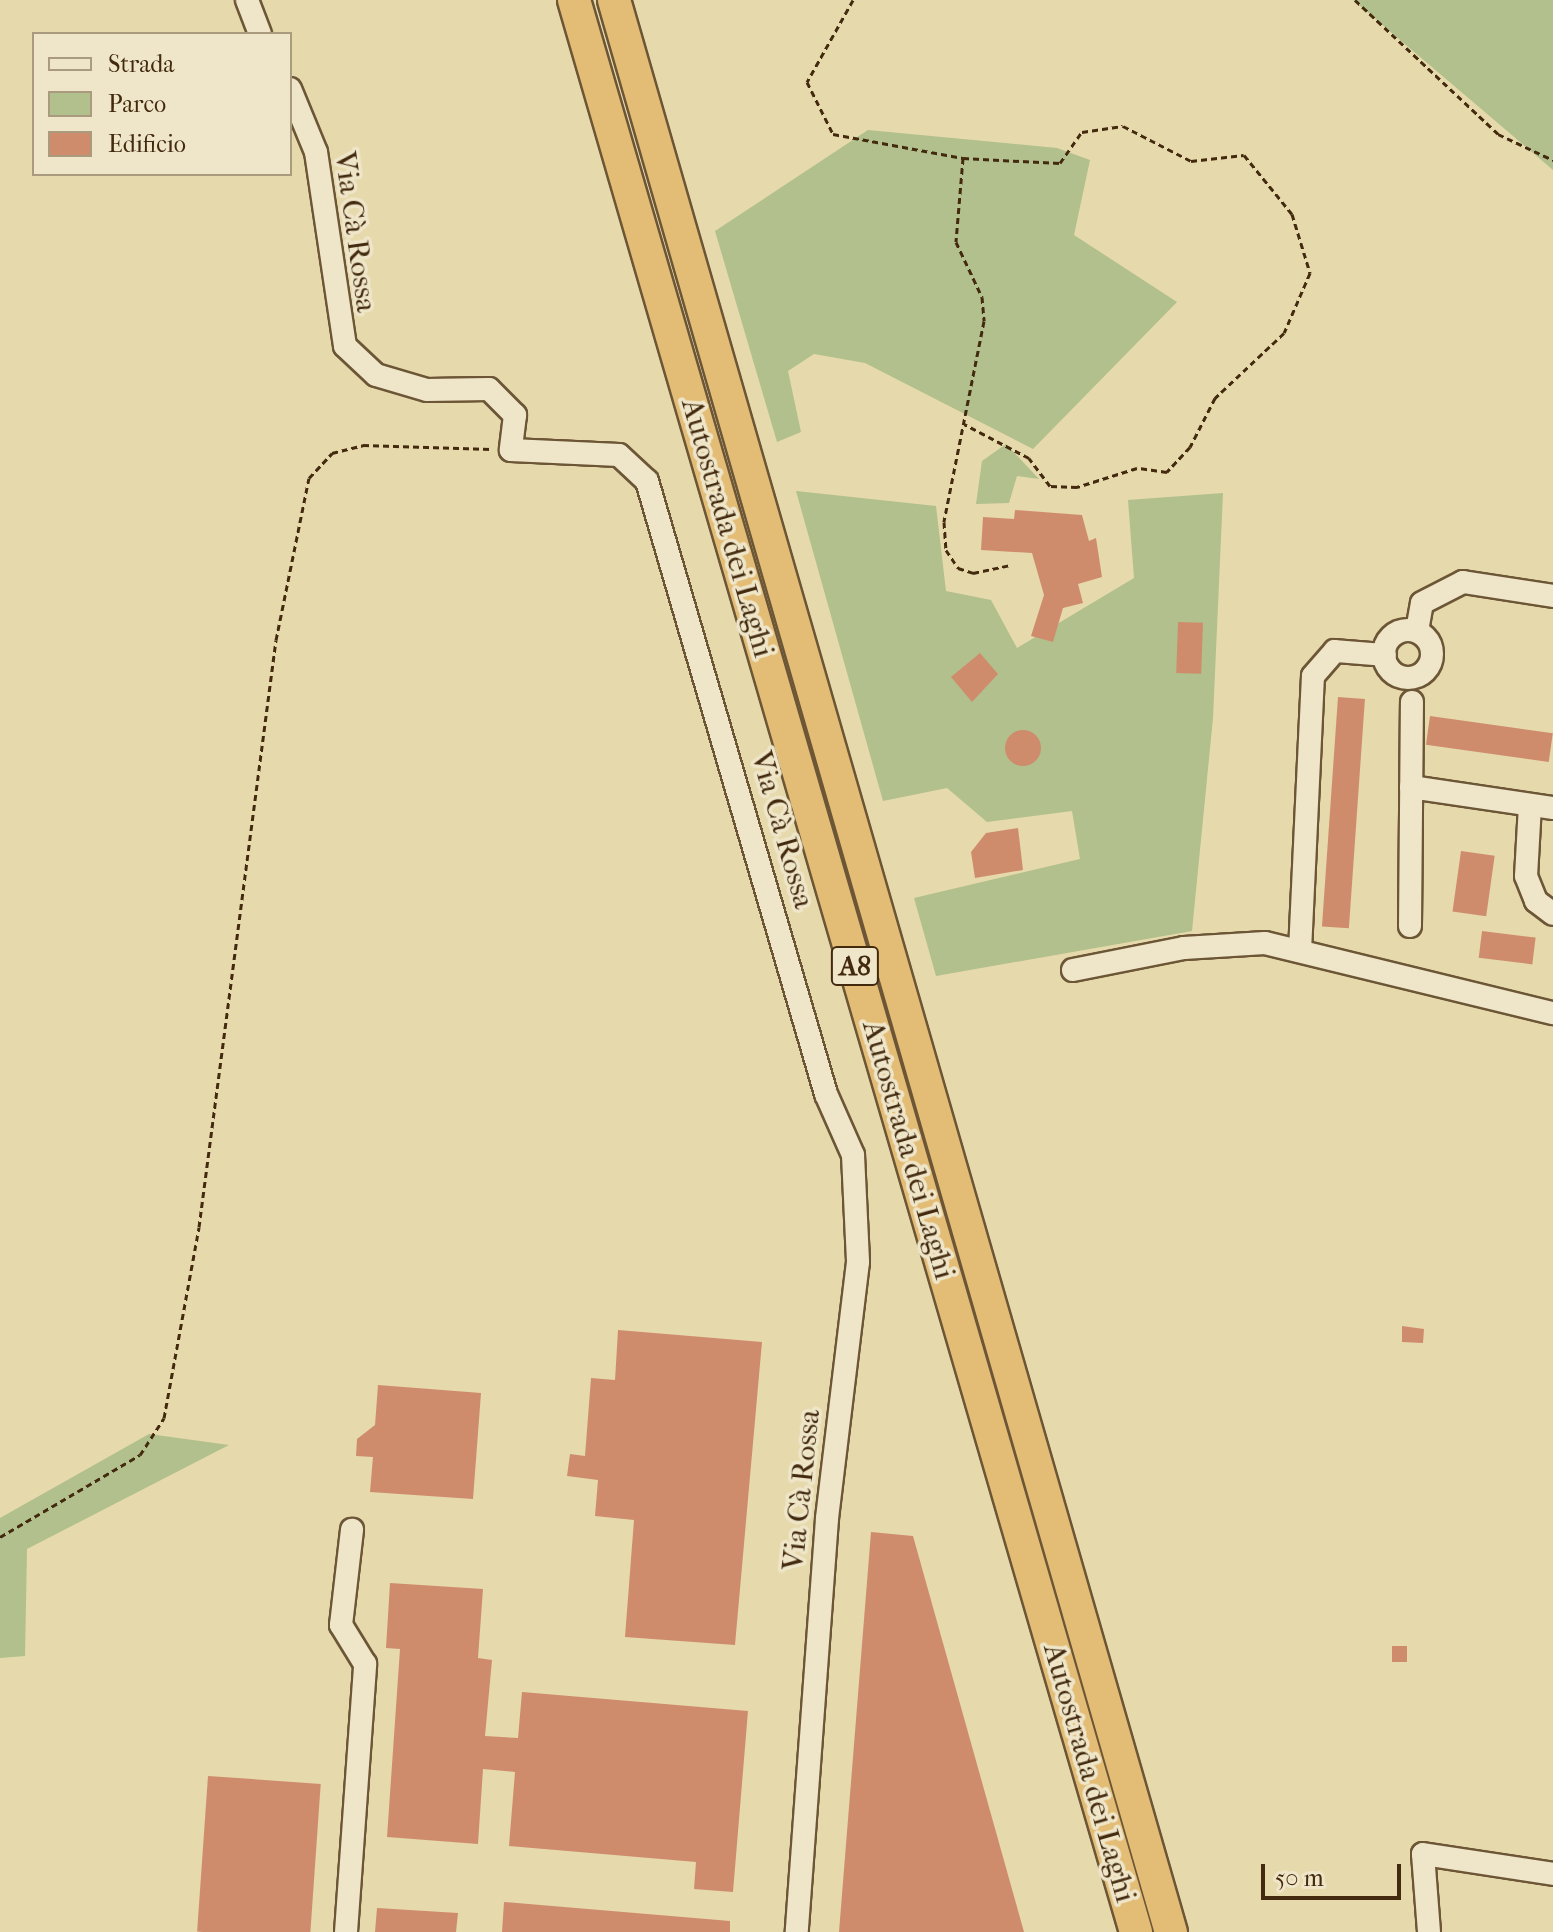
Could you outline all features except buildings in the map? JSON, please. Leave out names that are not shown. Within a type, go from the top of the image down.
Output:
[{"type":"highway","name":"Autostrada dei Laghi","points":[[574,0],[1136,1932]]},
{"type":"highway","name":"Autostrada dei Laghi","points":[[614,0],[1171,1932]]},
{"type":"street","points":[[247,0],[259,32]]},
{"type":"street","name":"Via Cà Rossa","points":[[292,94],[316,152],[345,346],[376,375],[401,383],[427,390],[489,389],[515,415],[511,450],[619,455],[647,481],[826,1094],[853,1155],[858,1262],[827,1519],[797,1932]]},
{"type":"street","points":[[1417,631],[1422,603],[1463,582],[1553,596]]},
{"type":"street","points":[[1385,655],[1394,635],[1417,631]]},
{"type":"street","points":[[1385,655],[1396,674],[1426,671],[1432,648],[1417,631]]},
{"type":"street","points":[[1300,951],[1313,676],[1335,651],[1385,655]]},
{"type":"street","points":[[1410,926],[1412,702]]},
{"type":"street","points":[[1411,787],[1553,808]]},
{"type":"street","points":[[1530,805],[1526,876],[1536,901],[1553,914]]},
{"type":"street","points":[[1073,970],[1184,948],[1265,943],[1553,1013]]},
{"type":"street","points":[[346,1932],[365,1664],[341,1625],[352,1530]]},
{"type":"street","points":[[1429,1932],[1423,1854],[1553,1874]]},
{"type":"path","points":[[853,0],[807,82],[833,134],[963,158],[1060,163],[1082,132],[1123,126],[1191,161],[1244,155],[1292,214],[1310,273],[1284,333],[1215,398],[1190,447],[1167,472],[1137,468],[1077,487],[1050,486],[1029,458],[964,424]]},
{"type":"path","points":[[1355,0],[1498,134],[1553,160]]},
{"type":"path","points":[[963,158],[956,242],[982,297],[984,321],[964,424],[946,550],[958,568],[973,573],[1011,565]]},
{"type":"path","points":[[0,1537],[156,1438],[199,1227],[276,640],[309,478],[332,453],[363,445],[511,450]]},
{"type":"green space","points":[[1353,0],[1553,0],[1553,170]]},
{"type":"green space","points":[[868,130],[1057,148],[1090,160],[1074,235],[1177,302],[1033,449],[865,363],[814,354],[788,371],[801,432],[777,442],[715,231]]},
{"type":"green space","points":[[1006,444],[1039,479],[1017,476],[1009,503],[976,504],[982,461]]},
{"type":"green space","points":[[796,491],[936,506],[946,591],[991,600],[1017,648],[1134,578],[1128,500],[1223,493],[1213,718],[1192,931],[936,976],[914,898],[1080,859],[1072,811],[987,822],[947,788],[883,801]]},
{"type":"green space","points":[[149,1434],[229,1445],[27,1549],[25,1656],[0,1658],[0,1518]]}]
